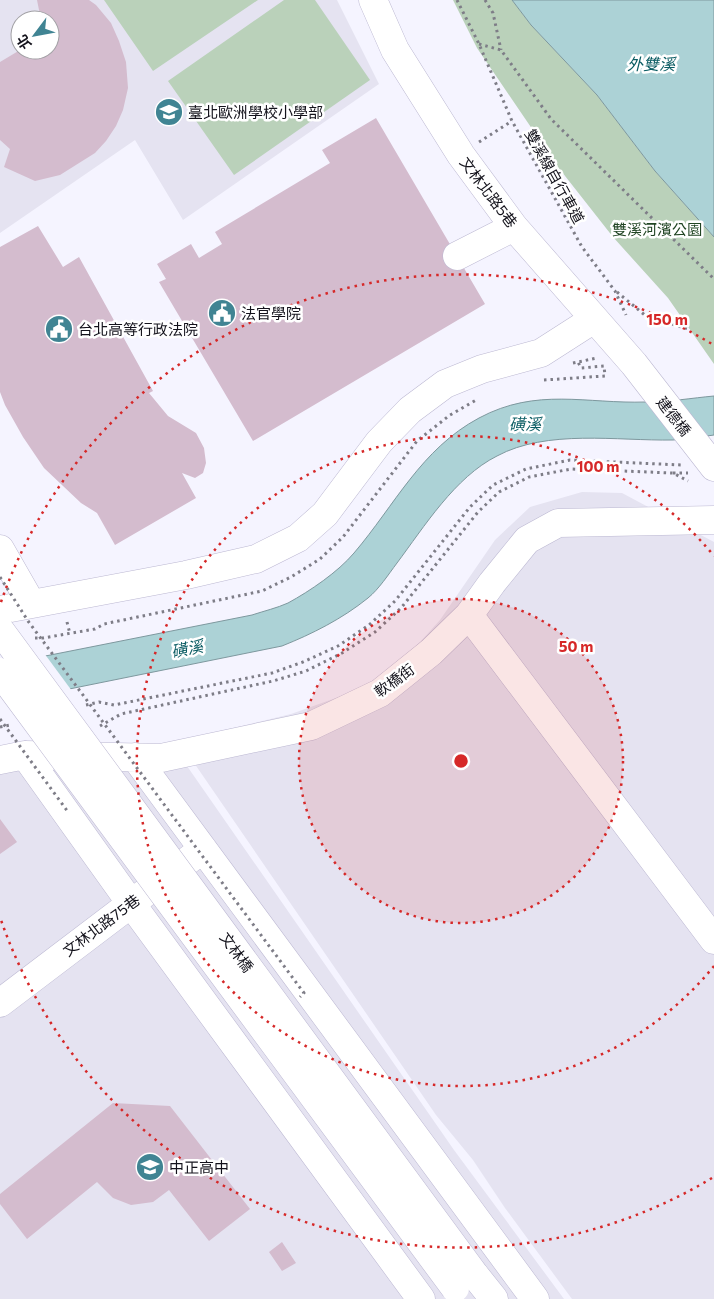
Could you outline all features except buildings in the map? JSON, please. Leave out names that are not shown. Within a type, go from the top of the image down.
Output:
[{"type":"street","name":"文林北路5巷","points":[[372,0],[395,50],[461,155],[514,227],[634,364]]},
{"type":"street","points":[[457,256],[514,227]]},
{"type":"street","points":[[0,610],[186,575],[256,559],[273,551],[298,538],[324,514],[379,442],[410,410],[445,384],[482,369],[541,353],[594,319]]},
{"type":"street","name":"建德橋","points":[[634,364],[704,470]]},
{"type":"street","name":"軟橋街","points":[[12,745],[161,758],[311,726],[380,693],[431,652],[470,615],[492,582],[527,540],[558,524],[714,520]]},
{"type":"street","points":[[0,549],[31,603]]},
{"type":"street","points":[[470,615],[714,940]]},
{"type":"street","name":"文林橋","points":[[0,630],[464,1287]]},
{"type":"street","name":"文林橋","points":[[0,672],[464,1287]]},
{"type":"street","points":[[12,745],[130,902],[421,1299]]},
{"type":"street","points":[[135,757],[535,1299]]},
{"type":"street","name":"文林北路75巷","points":[[0,1003],[130,902],[202,849]]},
{"type":"street","points":[[464,1287],[494,1299]]},
{"type":"path","name":"雙溪線自行車道","points":[[457,0],[479,44],[512,121],[582,247],[615,291],[624,312]]},
{"type":"path","points":[[485,0],[493,13],[501,50],[551,119],[714,279]]},
{"type":"path","points":[[479,44],[501,50]]},
{"type":"path","points":[[484,138],[512,121]]},
{"type":"path","points":[[615,291],[646,316],[688,329]]},
{"type":"path","points":[[578,362],[582,368],[604,366]]},
{"type":"path","points":[[584,378],[605,376]]},
{"type":"path","points":[[82,706],[99,702],[114,704],[272,673],[303,662],[338,646],[369,625],[395,601],[470,507],[493,485],[526,469],[570,460],[676,464]]},
{"type":"path","points":[[95,728],[121,714],[273,681],[306,671],[342,653],[375,632],[401,608],[478,512],[498,492],[529,478],[571,469],[673,473],[704,470]]},
{"type":"path","points":[[673,473],[688,481]]},
{"type":"path","points":[[0,577],[28,621],[304,994],[298,998]]},
{"type":"path","points":[[66,618],[70,634]]},
{"type":"path","points":[[0,718],[68,812]]},
{"type":"path","points":[[0,727],[17,723]]},
{"type":"shaded area","name":"臺北歐洲學校小學部","points":[[0,0],[337,0],[379,84],[183,220],[135,140],[0,233]]},
{"type":"shaded area","points":[[582,492],[622,493],[714,542],[714,1299],[572,1299],[505,1208],[473,1160],[436,1115],[179,741],[291,714],[361,689],[390,671],[422,640],[440,620],[495,540],[530,507]]},
{"type":"shaded area","points":[[171,743],[454,1150],[564,1299],[0,1299],[0,770]]},
{"type":"green space","points":[[104,0],[258,0],[153,71]]},
{"type":"green space","points":[[284,0],[315,0],[370,80],[234,175],[168,81]]},
{"type":"green space","name":"雙溪河濱公園","points":[[453,0],[512,0],[531,25],[597,95],[655,171],[714,237],[714,364],[668,298],[613,237],[558,167],[477,48]]},
{"type":"water","name":"外雙溪","points":[[512,0],[714,0],[714,237],[655,171],[597,95],[531,25]]},
{"type":"water","name":"磺溪","points":[[714,396],[714,435],[673,440],[560,439],[538,442],[497,456],[467,477],[441,504],[372,594],[358,606],[337,619],[316,631],[282,646],[0,703],[0,665],[252,615],[284,605],[296,598],[323,581],[354,553],[410,479],[441,445],[479,418],[500,408],[542,400],[655,402]]},
{"type":"pier","points":[[44,653],[72,691],[0,705],[0,662]]},
{"type":"place","name":"臺北歐洲學校小學部","points":[[169,112]]},
{"type":"place","name":"法官學院","points":[[222,313]]},
{"type":"place","name":"台北高等行政法院","points":[[59,329]]},
{"type":"place","name":"中正高中","points":[[150,1167]]}]
